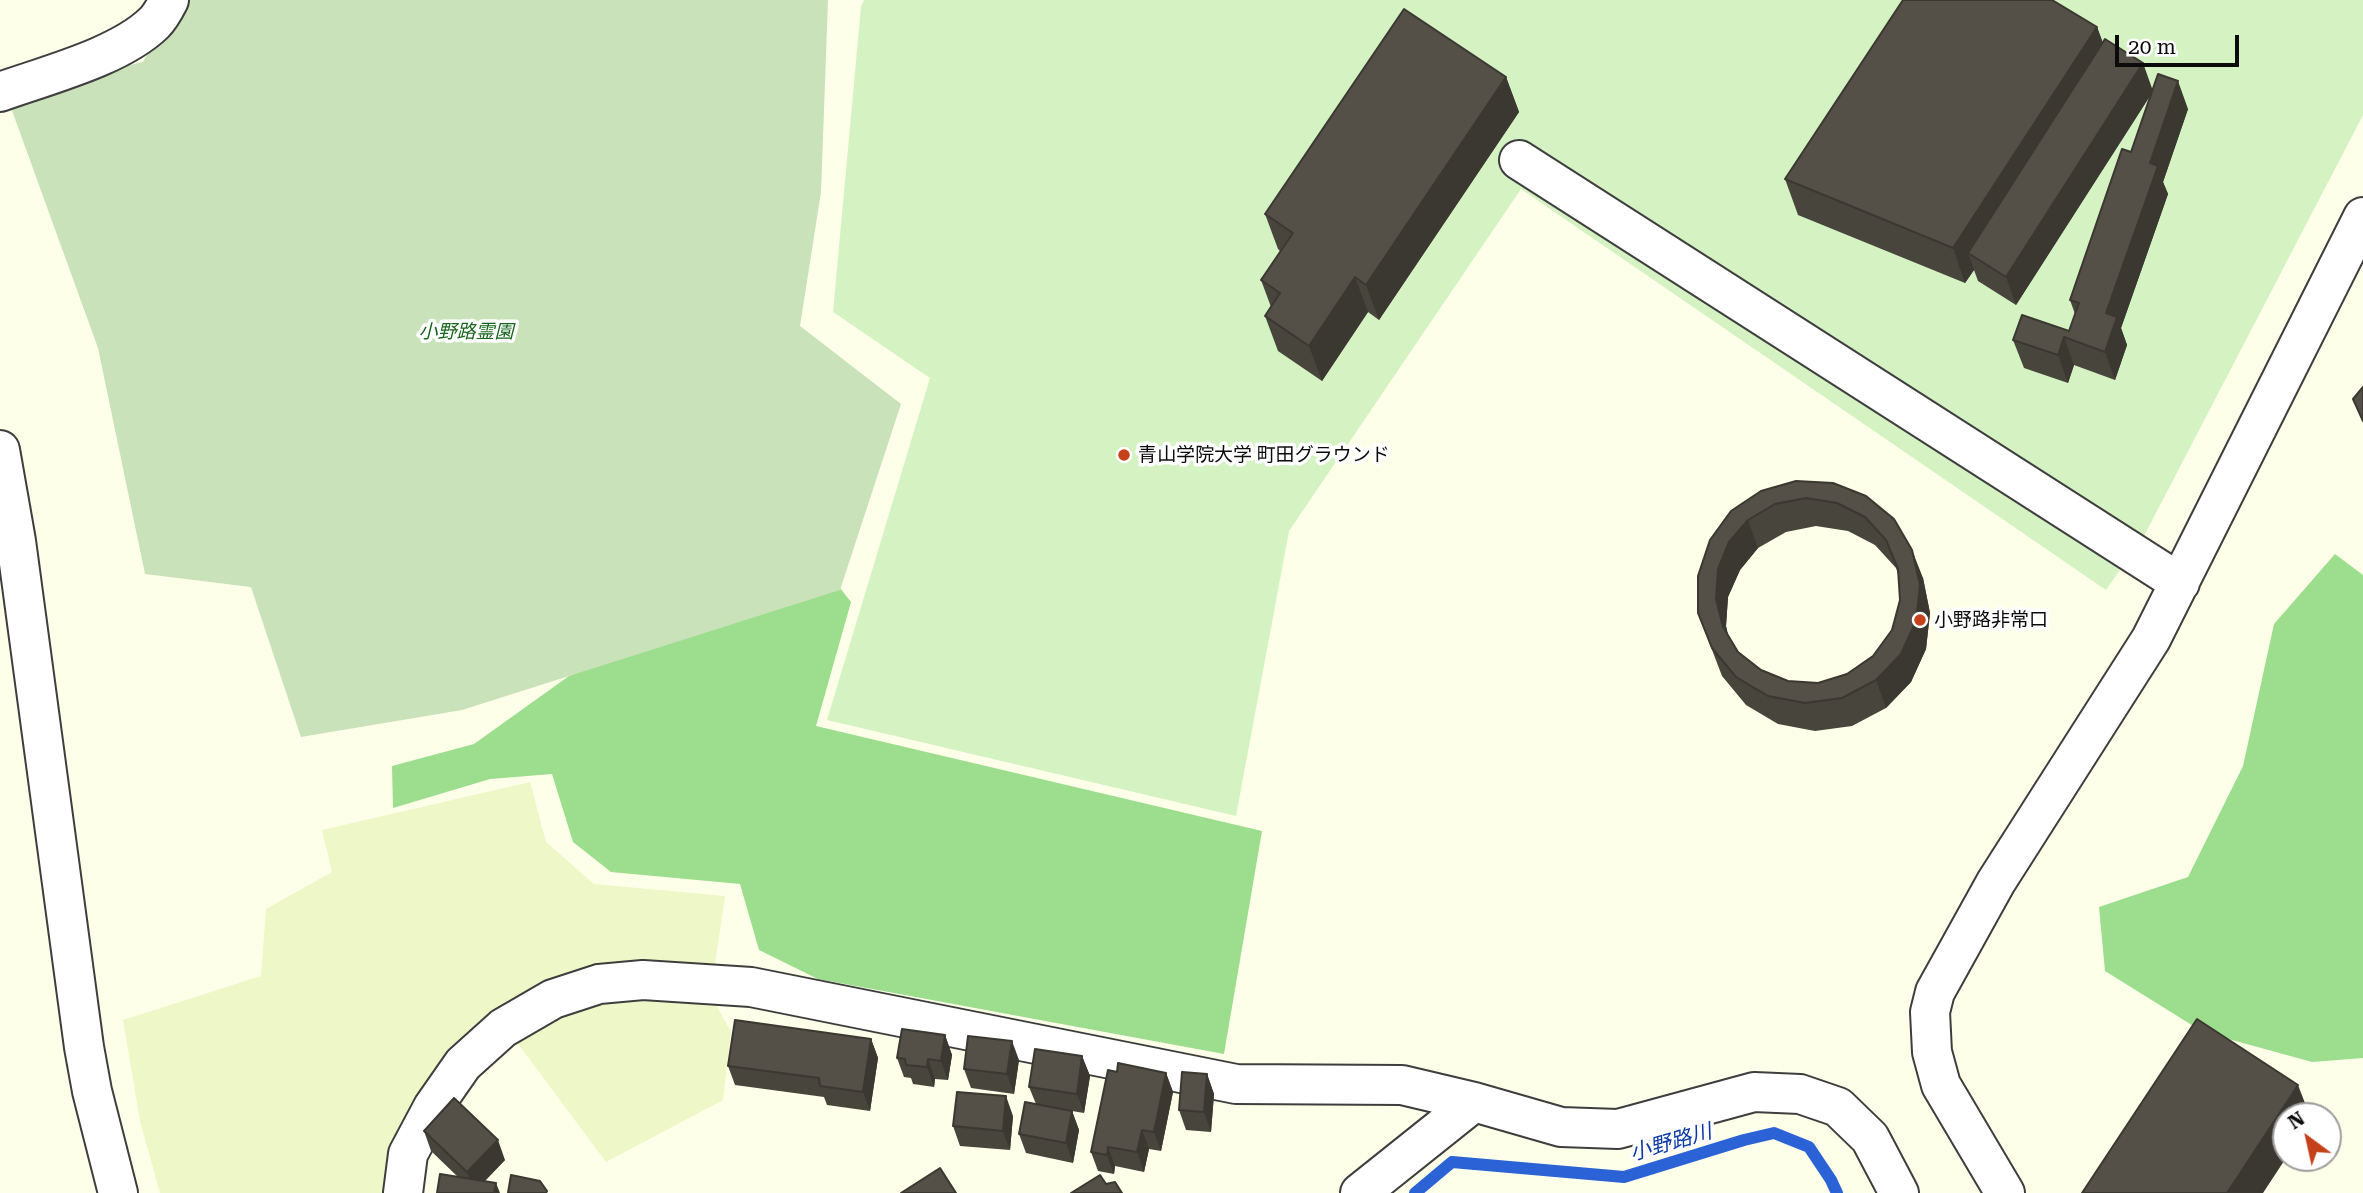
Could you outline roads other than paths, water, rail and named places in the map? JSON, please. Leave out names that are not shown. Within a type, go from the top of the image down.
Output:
[{"type":"street","points":[[0,92],[101,55],[135,39],[156,21],[169,0]]},
{"type":"street","points":[[1519,160],[2180,583]]},
{"type":"street","points":[[2005,1193],[1941,1085],[1932,1052],[1930,1012],[1935,992],[1996,882],[2151,639],[2363,217]]},
{"type":"street","points":[[0,450],[16,541],[84,1047],[92,1091],[118,1193]]},
{"type":"street","points":[[403,1193],[408,1154],[433,1107],[463,1064],[503,1028],[553,999],[599,984],[643,980],[751,987],[1236,1084],[1402,1085],[1474,1102],[1561,1128],[1618,1129],[1754,1092],[1800,1094],[1838,1107],[1870,1138],[1899,1193]]},
{"type":"street","points":[[1360,1193],[1474,1102]]},
{"type":"waterway","name":"小野路川","points":[[1415,1193],[1452,1162],[1624,1177],[1774,1133],[1809,1147],[1837,1193]]},
{"type":"place","name":"青山学院大学 町田グラウンド","points":[[1124,455]]},
{"type":"place","name":"小野路非常口","points":[[1920,620]]},
{"type":"park label","name":"小野路霊園","points":[[466,332]]}]
